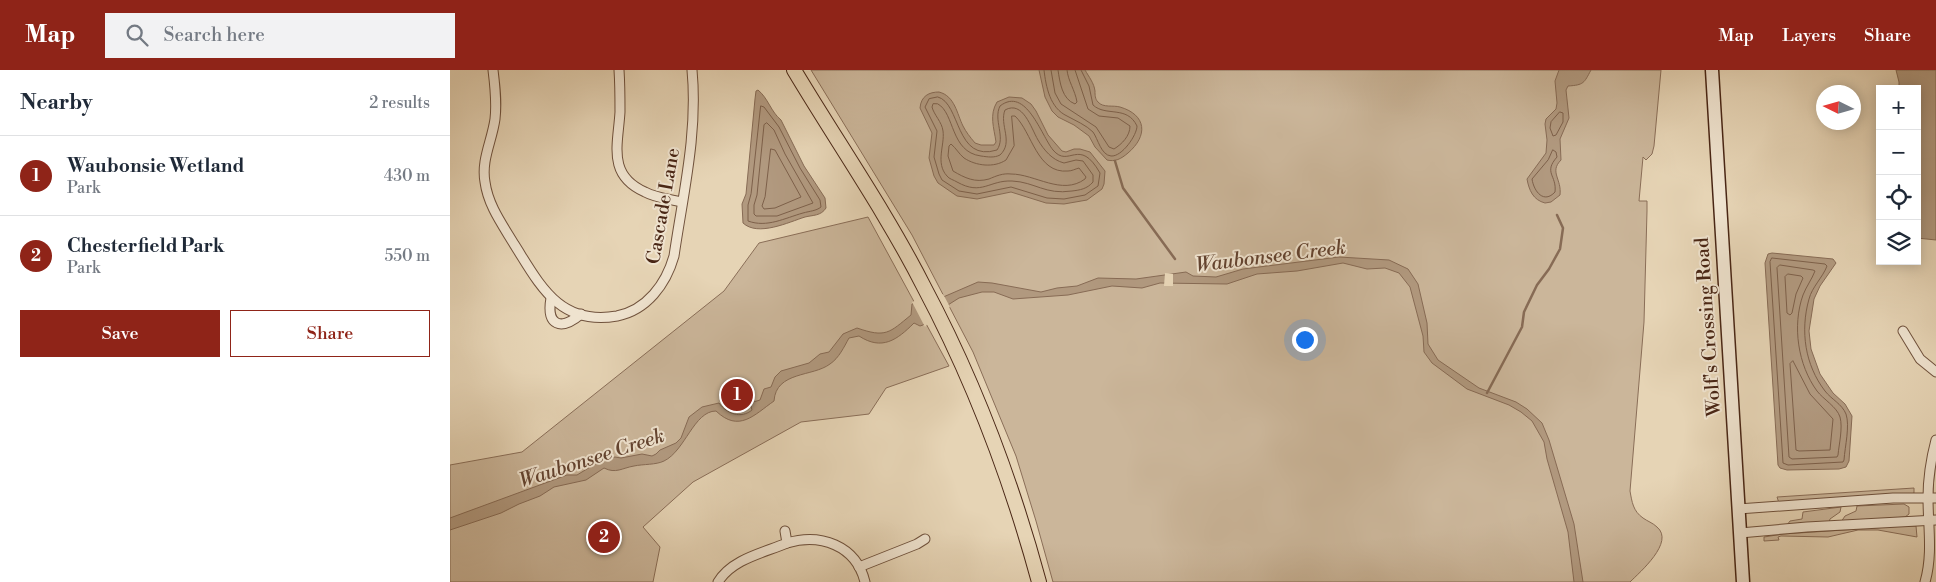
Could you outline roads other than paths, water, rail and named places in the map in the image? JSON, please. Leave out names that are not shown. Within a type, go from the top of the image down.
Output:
[{"type":"main road","points":[[794,70],[924,285],[946,330],[970,381],[1002,460],[1039,582]]},
{"type":"main road","name":"Wolf's Crossing Road","points":[[1712,70],[1743,582]]},
{"type":"street","name":"Cascade Lane","points":[[493,70],[496,88],[495,120],[484,169],[487,195],[494,211],[535,278],[551,298],[569,310],[581,314],[607,317],[621,315],[646,302],[656,293],[666,279],[672,263],[693,134],[694,95],[692,70]]},
{"type":"street","points":[[619,70],[620,114],[616,148],[619,167],[625,177],[644,192],[682,202]]},
{"type":"street","points":[[551,298],[550,313],[553,322],[562,325],[581,314]]},
{"type":"street","points":[[1903,332],[1920,359],[1936,372]]},
{"type":"street","points":[[1925,582],[1933,520],[1932,456],[1936,440]]},
{"type":"street","points":[[1738,509],[1893,498],[1932,498]]},
{"type":"street","points":[[1740,533],[1933,520]]},
{"type":"street","points":[[785,531],[787,543]]},
{"type":"street","points":[[718,582],[728,570],[741,561],[787,543],[806,539],[829,542],[843,549],[859,568],[865,582]]},
{"type":"street","points":[[859,568],[925,539]]},
{"type":"water","points":[[1039,70],[1085,70],[1094,85],[1096,98],[1100,104],[1120,107],[1135,115],[1140,121],[1141,133],[1135,146],[1120,158],[1113,161],[1107,160],[1095,147],[1089,136],[1074,125],[1058,117],[1052,111],[1045,97]]},
{"type":"water","points":[[1559,70],[1591,70],[1583,82],[1568,86],[1566,90],[1569,118],[1560,139],[1561,160],[1556,168],[1560,195],[1551,202],[1545,203],[1537,200],[1532,194],[1527,179],[1546,153],[1545,124],[1546,119],[1556,109],[1555,81]]},
{"type":"water","points":[[1896,70],[1936,70],[1936,240],[1921,238],[1921,85],[1899,85]]},
{"type":"water","points":[[758,90],[781,120],[804,166],[825,198],[826,208],[817,215],[765,229],[749,227],[743,223],[742,204],[746,194],[755,99],[756,91]]},
{"type":"water","points":[[939,92],[949,97],[967,132],[975,143],[981,145],[994,145],[996,142],[993,112],[997,102],[1009,97],[1022,98],[1031,104],[1048,135],[1062,151],[1080,149],[1090,152],[1105,171],[1102,189],[1087,200],[1064,204],[1046,203],[1011,192],[977,199],[957,196],[938,183],[934,176],[929,158],[932,133],[920,108],[922,100],[926,96]]},
{"type":"water","points":[[1768,254],[1833,259],[1836,263],[1820,286],[1814,299],[1809,331],[1811,349],[1820,374],[1833,393],[1845,404],[1852,416],[1849,461],[1846,467],[1839,469],[1787,470],[1780,468],[1778,465],[1765,263]]},
{"type":"water","points":[[1339,257],[1389,260],[1408,269],[1418,284],[1427,323],[1428,344],[1438,360],[1479,388],[1516,402],[1542,423],[1549,440],[1574,524],[1583,582],[1574,582],[1568,532],[1544,442],[1532,421],[1509,405],[1467,389],[1432,363],[1424,352],[1423,336],[1410,287],[1399,273],[1385,268],[1367,269],[1343,263],[1297,271],[1257,274],[1227,284],[1160,283],[1142,288],[1112,286],[1068,295],[1013,299],[994,292],[982,292],[959,298],[932,315],[923,325],[920,326],[914,323],[889,342],[875,343],[859,336],[849,338],[833,362],[823,368],[796,376],[781,384],[776,391],[774,401],[746,420],[732,421],[716,411],[708,413],[695,424],[678,449],[664,461],[616,471],[604,468],[586,480],[554,487],[540,496],[501,513],[450,530],[450,518],[567,475],[577,475],[600,461],[642,454],[652,456],[676,443],[681,438],[689,417],[702,407],[719,403],[726,410],[734,414],[748,413],[752,410],[750,403],[760,400],[764,389],[771,387],[775,377],[781,371],[809,363],[820,354],[829,352],[843,334],[857,328],[875,333],[887,332],[911,315],[912,304],[934,301],[978,282],[1041,292],[1077,286],[1098,278],[1136,279],[1186,272],[1193,276],[1216,277],[1243,269]]},
{"type":"waterway","points":[[1115,161],[1123,188],[1175,259]]},
{"type":"waterway","points":[[1487,393],[1522,327],[1524,312],[1537,285],[1560,249],[1563,228],[1557,215]]},
{"type":"place","name":"Waubonsie Wetland","points":[[737,395]]},
{"type":"place","name":"Chesterfield Park","points":[[604,537]]},
{"type":"water label","name":"Waubonsee Creek","points":[[1271,257]]},
{"type":"water label","name":"Waubonsee Creek","points":[[592,459]]}]
